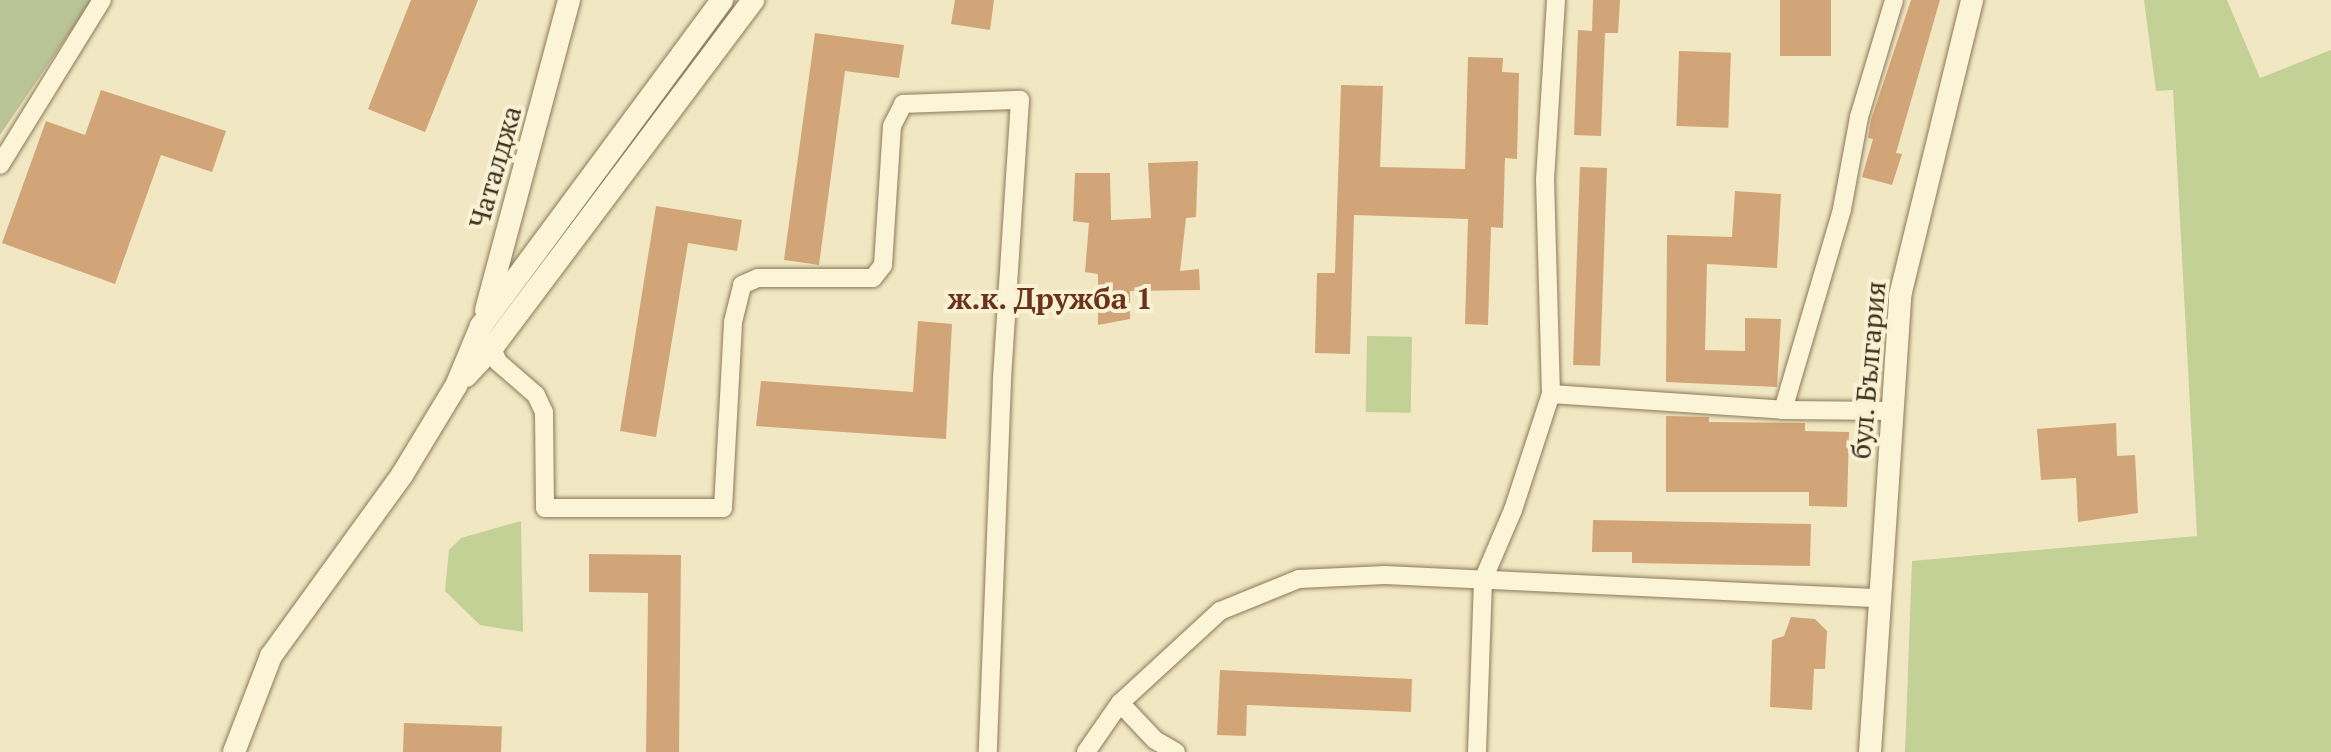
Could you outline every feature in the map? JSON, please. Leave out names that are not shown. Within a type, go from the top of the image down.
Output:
[{"type":"street","points":[[0,165],[102,0]]},
{"type":"street","name":"Чаталджа","points":[[481,326],[569,0]]},
{"type":"street","points":[[234,752],[271,656],[402,475],[456,386],[481,326],[722,0]]},
{"type":"street","points":[[456,386],[492,348],[753,0]]},
{"type":"street","points":[[1476,752],[1483,580],[1513,510],[1550,394],[1544,180],[1556,0]]},
{"type":"street","points":[[1782,410],[1832,246],[1859,117],[1894,0]]},
{"type":"street","name":"бул. България","points":[[1870,752],[1900,296],[1972,0]]},
{"type":"street","points":[[481,326],[498,362],[536,395],[544,412],[545,508],[723,508],[732,322],[742,285],[758,278],[874,278],[883,265],[892,126],[903,104],[1020,100],[1002,381],[988,752]]},
{"type":"street","points":[[1550,394],[1782,410],[1892,412]]},
{"type":"street","points":[[1086,752],[1120,703],[1220,611],[1260,592],[1316,578],[1385,575],[1879,598]]},
{"type":"street","points":[[1120,703],[1155,740],[1176,752]]},
{"type":"green space","points":[[0,0],[92,0],[0,135]]},
{"type":"green space","points":[[2144,0],[2227,0],[2260,78],[2331,50],[2331,752],[1905,752],[1912,561],[2197,536],[2173,90],[2156,91]]},
{"type":"green space","points":[[1367,336],[1412,337],[1411,413],[1366,412]]},
{"type":"green space","points":[[521,521],[523,632],[480,625],[445,591],[449,550],[461,538]]},
{"type":"building","points":[[411,0],[478,0],[425,132],[368,109]]},
{"type":"building","points":[[955,0],[994,0],[990,30],[951,24]]},
{"type":"building","points":[[1593,0],[1620,0],[1618,33],[1605,33],[1601,136],[1574,135],[1578,30],[1592,31]]},
{"type":"building","points":[[1780,0],[1831,0],[1831,56],[1780,56]]},
{"type":"building","points":[[1911,0],[1940,0],[1896,153],[1902,154],[1892,185],[1862,177],[1873,139],[1868,138],[1871,120]]},
{"type":"building","points":[[815,33],[904,45],[899,78],[845,71],[819,265],[784,260]]},
{"type":"building","points":[[1679,51],[1731,53],[1728,128],[1676,126]]},
{"type":"building","points":[[1468,57],[1503,58],[1502,72],[1519,73],[1517,159],[1505,158],[1503,228],[1491,227],[1488,325],[1465,324],[1468,219],[1354,215],[1350,354],[1315,353],[1317,273],[1335,273],[1341,85],[1383,86],[1380,167],[1465,169]]},
{"type":"building","points":[[101,90],[226,131],[212,172],[161,155],[115,284],[2,243],[46,121],[85,135]]},
{"type":"building","points":[[1198,161],[1196,217],[1186,218],[1180,271],[1199,269],[1200,290],[1130,291],[1130,319],[1098,325],[1098,274],[1085,272],[1089,223],[1073,221],[1075,173],[1110,173],[1111,220],[1151,218],[1148,163]]},
{"type":"building","points":[[1580,167],[1607,168],[1600,366],[1573,365]]},
{"type":"building","points":[[1735,191],[1781,194],[1777,268],[1707,264],[1705,350],[1745,351],[1745,318],[1781,319],[1777,387],[1666,382],[1667,235],[1732,237]]},
{"type":"building","points":[[656,206],[742,220],[737,251],[688,243],[656,437],[620,431]]},
{"type":"building","points":[[918,321],[952,324],[946,439],[756,426],[761,381],[913,392]]},
{"type":"building","points":[[1666,416],[1709,417],[1709,422],[1805,423],[1805,431],[1849,432],[1847,507],[1809,506],[1809,492],[1666,492]]},
{"type":"building","points":[[2116,423],[2117,456],[2135,455],[2138,513],[2078,522],[2076,478],[2041,480],[2037,429]]},
{"type":"building","points":[[1593,520],[1811,524],[1810,566],[1632,563],[1632,552],[1592,552]]},
{"type":"building","points":[[589,554],[681,555],[679,752],[646,752],[648,593],[589,592]]},
{"type":"building","points":[[1791,617],[1815,619],[1827,631],[1825,669],[1814,669],[1812,710],[1770,707],[1772,640],[1784,636]]},
{"type":"building","points":[[1220,670],[1412,679],[1411,712],[1247,705],[1246,736],[1217,735]]},
{"type":"building","points":[[404,723],[502,726],[501,752],[403,752]]},
{"type":"district","name":"ж.к. Дружба 1","points":[[1050,298]]}]
